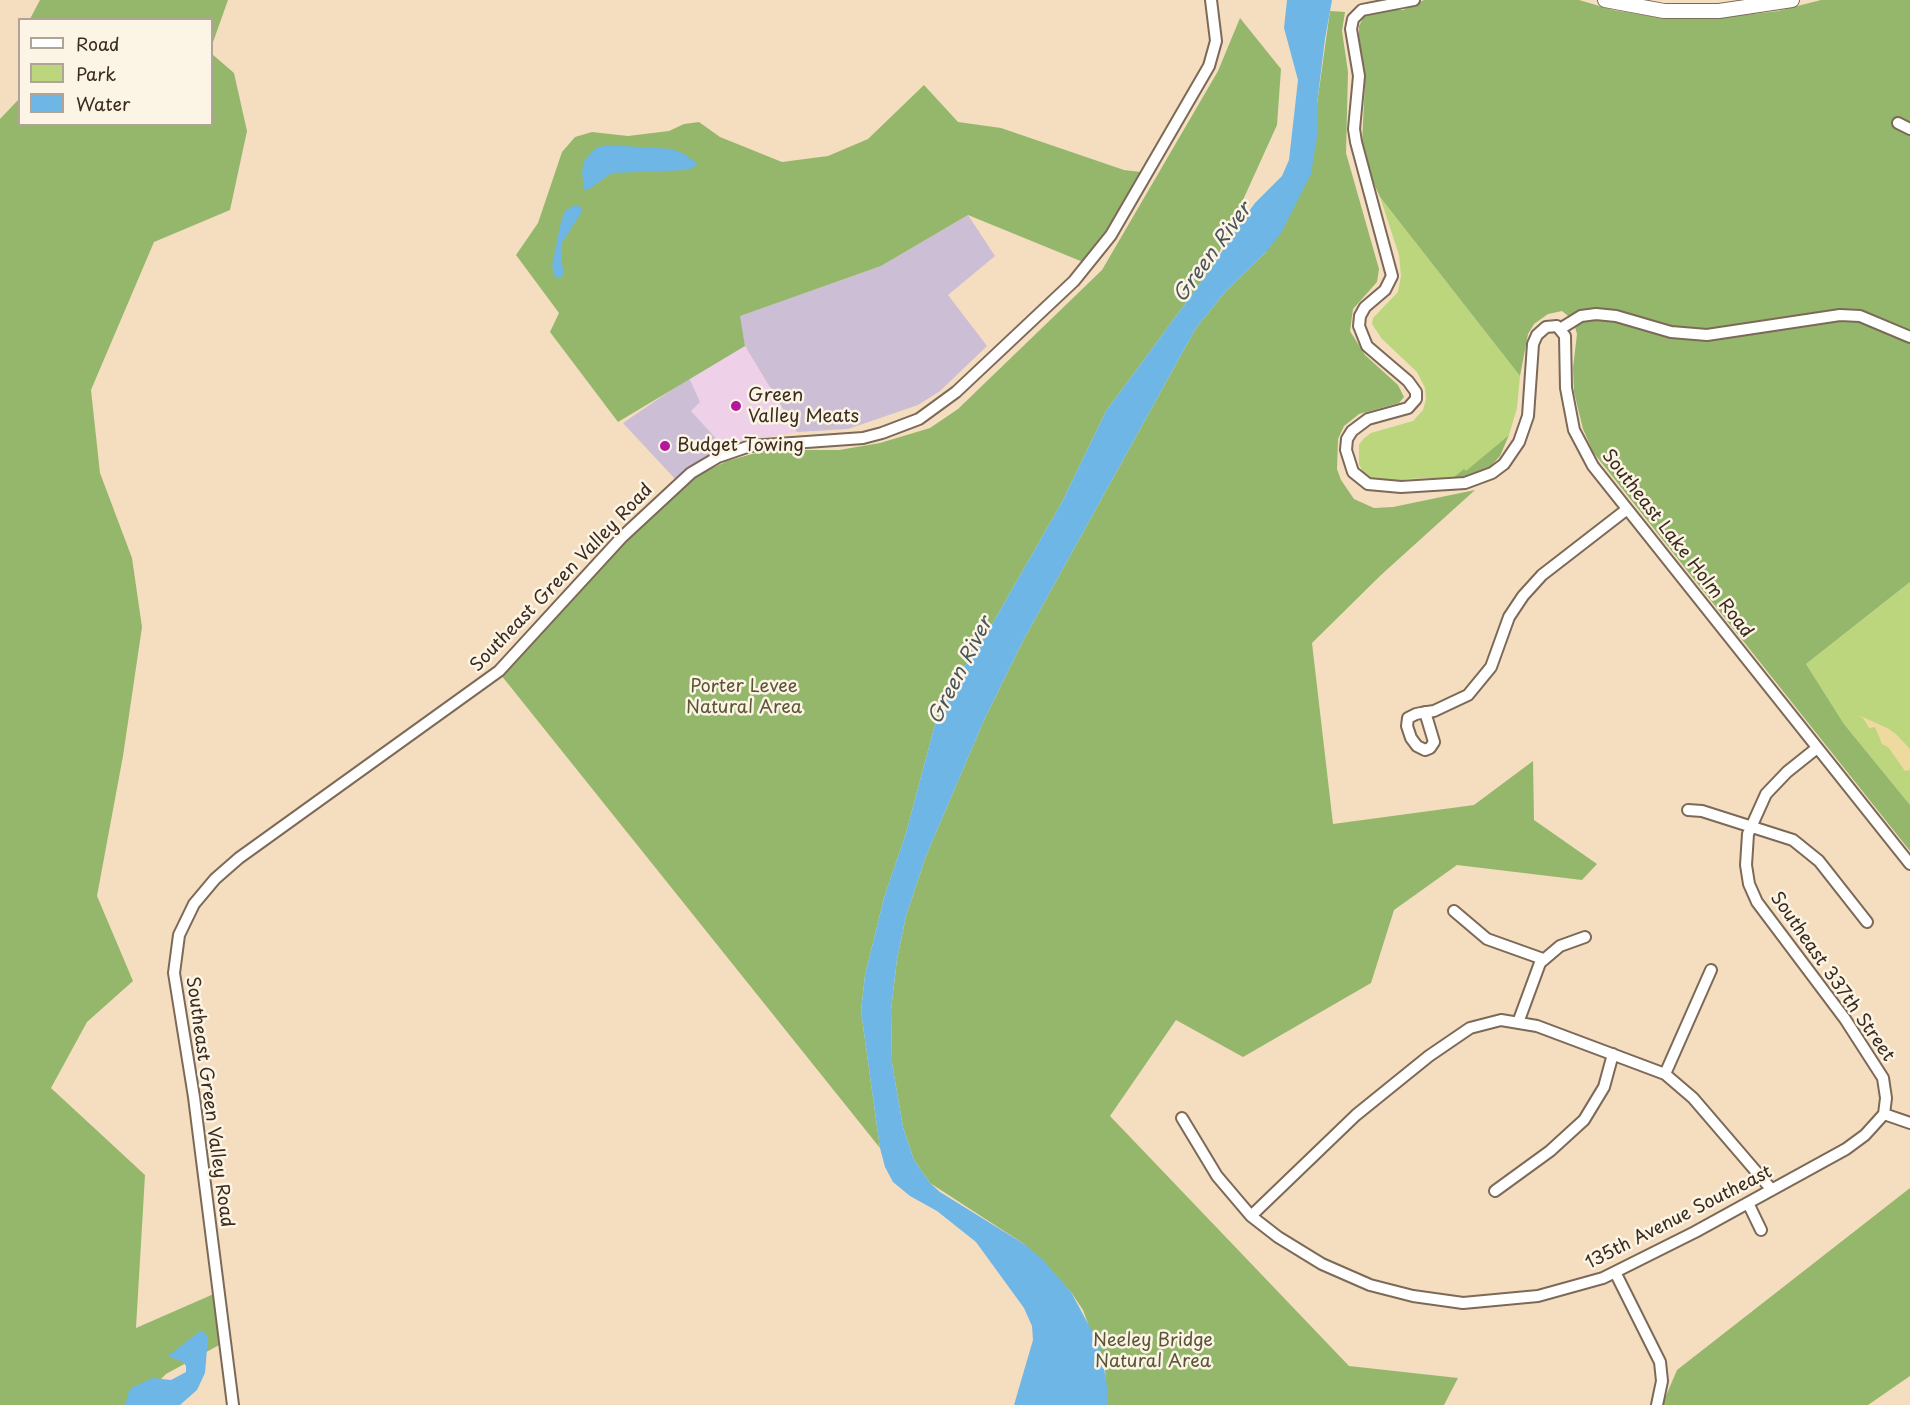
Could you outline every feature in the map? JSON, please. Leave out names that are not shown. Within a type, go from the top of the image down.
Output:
[{"type":"main road","points":[[1605,0],[1664,11],[1719,11],[1792,0]]},
{"type":"street","name":"Southeast Green Valley Road","points":[[233,1405],[194,1097],[174,973],[179,935],[194,904],[215,879],[239,858],[499,671],[622,537],[699,468],[718,457],[750,446],[863,438],[882,433],[919,419],[956,392],[1074,281],[1111,235],[1209,66],[1216,41],[1211,0]]},
{"type":"street","points":[[1414,0],[1371,6],[1362,10],[1353,20],[1352,28],[1359,76],[1354,129],[1356,142],[1392,276],[1385,290],[1365,307],[1360,316],[1359,326],[1367,346],[1408,381],[1416,392],[1416,399],[1408,408],[1368,419],[1352,431],[1347,439],[1346,450],[1353,472],[1368,484],[1401,488],[1466,483],[1492,473],[1504,464],[1520,442],[1528,416],[1533,344],[1537,335],[1552,325],[1560,329],[1581,316],[1596,314],[1616,316],[1671,332],[1707,335],[1840,315],[1860,316],[1910,337]]},
{"type":"street","points":[[1898,123],[1910,129]]},
{"type":"street","name":"Southeast Lake Holm Road","points":[[1560,329],[1565,336],[1566,388],[1575,430],[1593,466],[1910,864]]},
{"type":"street","points":[[1425,712],[1468,695],[1481,682],[1491,667],[1509,617],[1523,596],[1542,575],[1626,510]]},
{"type":"street","points":[[1751,826],[1770,790],[1817,748]]},
{"type":"street","points":[[1688,810],[1788,837],[1819,861],[1868,922]]},
{"type":"street","name":"Southeast 337th Street","points":[[1751,826],[1746,865],[1753,892],[1878,1066],[1885,1084],[1884,1114]]},
{"type":"street","points":[[1454,910],[1487,939],[1543,959]]},
{"type":"street","points":[[1519,1020],[1536,970],[1543,959],[1560,946],[1585,937]]},
{"type":"street","points":[[1665,1074],[1711,970]]},
{"type":"street","points":[[1251,1216],[1356,1115],[1442,1046],[1482,1023],[1502,1020],[1519,1020],[1665,1074],[1689,1094],[1772,1190]]},
{"type":"street","points":[[1495,1191],[1550,1151],[1584,1120],[1604,1087],[1613,1054]]},
{"type":"street","points":[[1884,1114],[1910,1123]]},
{"type":"street","name":"135th Avenue Southeast","points":[[1182,1118],[1217,1176],[1251,1216],[1306,1255],[1387,1290],[1440,1301],[1484,1302],[1538,1296],[1581,1286],[1615,1272],[1748,1203],[1858,1141],[1884,1114]]},
{"type":"street","points":[[1748,1203],[1761,1230]]},
{"type":"street","points":[[1615,1272],[1660,1362],[1662,1381],[1657,1405]]},
{"type":"shaded area","points":[[968,215],[995,256],[948,295],[987,346],[940,391],[918,405],[848,429],[797,432],[745,346],[739,316],[881,266]]},
{"type":"shaded area","points":[[745,346],[797,432],[722,445],[691,411],[689,378]]},
{"type":"shaded area","points":[[689,378],[700,402],[691,411],[722,445],[676,480],[623,423]]},
{"type":"green space","points":[[40,0],[228,0],[213,42],[213,18],[31,18]]},
{"type":"green space","points":[[1424,0],[1579,0],[1613,10],[1663,18],[1719,18],[1778,11],[1821,0],[1910,0],[1910,582],[1806,664],[1844,724],[1910,805],[1910,851],[1593,452],[1583,429],[1574,392],[1573,368],[1577,334],[1573,320],[1562,311],[1548,314],[1534,324],[1528,334],[1520,376],[1380,197],[1371,177],[1362,144],[1365,81],[1359,26],[1365,14],[1375,10],[1403,10]]},
{"type":"green space","name":"Neeley Bridge Natural Area","points":[[1330,11],[1345,12],[1342,31],[1348,72],[1346,153],[1379,269],[1377,282],[1353,309],[1350,331],[1365,355],[1398,385],[1404,397],[1399,403],[1359,414],[1344,426],[1338,439],[1337,469],[1341,480],[1354,499],[1374,508],[1393,507],[1475,490],[1381,575],[1312,643],[1333,824],[1474,805],[1533,761],[1534,820],[1597,864],[1582,880],[1457,865],[1394,910],[1371,983],[1243,1057],[1176,1020],[1110,1116],[1349,1366],[1458,1378],[1444,1405],[1107,1405],[1105,1370],[1083,1310],[1071,1292],[1024,1244],[930,1183],[914,1160],[903,1127],[892,1063],[891,1010],[897,959],[906,916],[926,856],[985,718],[1023,641],[1196,328],[1226,291],[1266,252],[1317,137],[1317,104]]},
{"type":"green space","name":"Porter Levee Natural Area","points":[[1240,18],[1281,69],[1277,125],[1213,266],[1106,411],[1062,502],[991,626],[954,682],[934,728],[906,833],[884,898],[865,975],[861,1011],[880,1148],[501,675],[614,551],[674,493],[697,476],[727,461],[752,454],[777,450],[839,450],[880,443],[930,428],[958,409],[1102,270],[1218,71]]},
{"type":"green space","points":[[213,55],[234,73],[247,131],[230,210],[154,242],[91,390],[100,473],[132,558],[142,627],[123,756],[97,896],[133,981],[87,1022],[51,1088],[145,1175],[136,1328],[216,1293],[221,1344],[166,1374],[135,1405],[0,1405],[0,119],[18,100],[18,126],[213,126]]},
{"type":"green space","points":[[924,85],[958,122],[1001,128],[1124,170],[1141,172],[1109,226],[1083,262],[968,215],[881,266],[740,316],[745,346],[618,422],[550,332],[559,313],[516,255],[538,223],[562,152],[575,137],[592,132],[628,136],[669,131],[684,124],[699,122],[720,137],[782,162],[828,156],[868,139]]},
{"type":"green space","points":[[1380,197],[1520,376],[1517,408],[1509,435],[1466,472],[1464,470],[1448,482],[1429,478],[1407,479],[1389,484],[1367,480],[1359,464],[1359,445],[1363,439],[1371,433],[1413,421],[1423,410],[1426,399],[1425,388],[1417,372],[1382,339],[1372,324],[1373,318],[1398,292],[1401,276],[1399,255]]},
{"type":"green space","points":[[1509,435],[1500,456],[1489,468],[1474,477],[1448,482],[1464,469],[1466,471]]},
{"type":"green space","points":[[1910,582],[1910,805],[1844,724],[1806,664]]},
{"type":"green space","points":[[1910,1188],[1910,1376],[1868,1405],[1662,1405],[1677,1370]]},
{"type":"sand","points":[[1858,716],[1863,717],[1889,729],[1897,735],[1910,749],[1910,770],[1905,771],[1888,747],[1882,744],[1875,727],[1869,728],[1863,718]]},
{"type":"water","points":[[1287,0],[1332,0],[1317,104],[1317,137],[1311,174],[1281,233],[1266,252],[1226,291],[1196,328],[1023,641],[985,718],[926,856],[906,916],[897,959],[891,1010],[892,1063],[903,1127],[914,1160],[930,1183],[940,1192],[1024,1244],[1042,1259],[1071,1292],[1100,1346],[1108,1391],[1107,1405],[1014,1405],[1033,1340],[1032,1326],[1024,1308],[976,1242],[937,1211],[910,1196],[893,1182],[885,1167],[880,1148],[861,1011],[865,975],[884,898],[906,833],[934,728],[954,682],[991,626],[1062,502],[1106,411],[1213,266],[1255,203],[1282,176],[1289,160],[1298,80],[1284,28]]},
{"type":"water","points":[[607,145],[672,149],[698,164],[688,170],[612,173],[589,189],[584,189],[582,172],[584,161],[596,148]]},
{"type":"water","points":[[575,205],[581,207],[581,213],[562,243],[561,261],[564,272],[561,278],[555,277],[552,266],[561,222],[565,211]]},
{"type":"water","points":[[199,1332],[204,1332],[208,1337],[205,1373],[197,1390],[180,1405],[125,1405],[129,1391],[133,1387],[153,1378],[171,1380],[186,1372],[183,1362],[168,1356]]},
{"type":"place","name":"Green Valley Meats","points":[[736,406]]},
{"type":"place","name":"Budget Towing","points":[[665,446]]},
{"type":"water label","name":"Green River","points":[[1213,253]]},
{"type":"water label","name":"Green River","points":[[961,671]]}]
